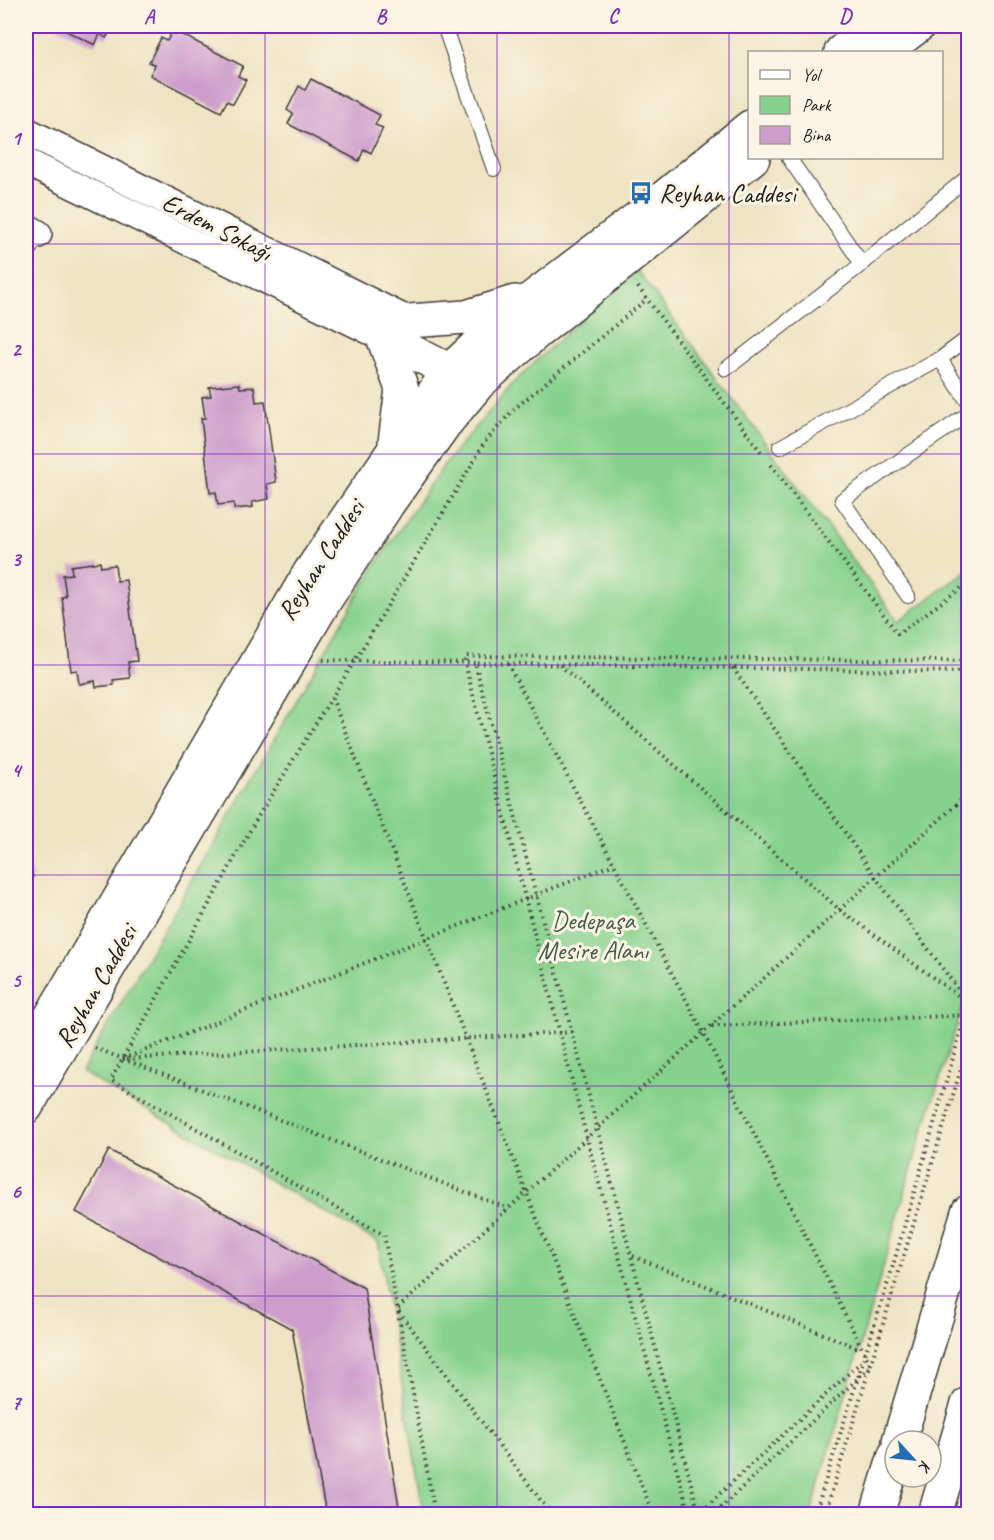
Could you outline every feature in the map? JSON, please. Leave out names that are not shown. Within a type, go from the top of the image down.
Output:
[{"type":"main road","points":[[842,51],[874,26]]},
{"type":"main road","points":[[885,51],[918,26]]},
{"type":"main road","name":"Reyhan Caddesi","points":[[26,1059],[310,572],[393,449],[457,361],[546,287],[656,204],[748,129]]},
{"type":"main road","name":"Reyhan Caddesi","points":[[26,1104],[290,659],[389,502],[479,383],[752,159]]},
{"type":"main road","points":[[396,329],[483,314],[507,307],[546,287]]},
{"type":"main road","points":[[396,329],[457,361],[477,359],[482,369],[479,383]]},
{"type":"main road","points":[[393,449],[402,389],[396,329]]},
{"type":"main road","points":[[903,1429],[969,1212]]},
{"type":"main road","points":[[935,1515],[969,1404]]},
{"type":"main road","points":[[877,1515],[885,1489]]},
{"type":"street","name":"Erdem Sokağı","points":[[26,131],[396,329]]},
{"type":"street","name":"Erdem Sokağı","points":[[26,162],[396,329]]},
{"type":"lane","points":[[444,26],[494,169]]},
{"type":"lane","points":[[790,159],[861,264]]},
{"type":"lane","points":[[726,369],[969,177]]},
{"type":"lane","points":[[780,447],[940,359],[969,338]]},
{"type":"lane","points":[[940,359],[969,402]]},
{"type":"lane","points":[[908,596],[842,500],[969,414]]},
{"type":"path","points":[[621,265],[762,453]]},
{"type":"path","points":[[435,1515],[384,1235],[111,1080],[257,818],[332,698],[485,442],[513,410],[647,299]]},
{"type":"path","points":[[769,462],[898,634],[969,583]]},
{"type":"path","points":[[689,1515],[559,1033],[465,663],[466,656],[969,661]]},
{"type":"path","points":[[290,659],[969,672]]},
{"type":"path","points":[[475,663],[633,1256],[698,1514],[864,1358]]},
{"type":"path","points":[[508,664],[704,1032],[864,1358],[871,1366]]},
{"type":"path","points":[[559,664],[840,910],[969,1004]]},
{"type":"path","points":[[733,668],[876,878],[969,1004],[815,1515]]},
{"type":"path","points":[[332,698],[652,1515]]},
{"type":"path","points":[[397,1309],[969,794]]},
{"type":"path","points":[[122,1059],[614,864]]},
{"type":"path","points":[[711,1026],[967,1015]]},
{"type":"path","points":[[122,1059],[572,1032]]},
{"type":"path","points":[[66,1037],[509,1209]]},
{"type":"path","points":[[825,1515],[969,1046]]},
{"type":"path","points":[[633,1256],[861,1349]]},
{"type":"path","points":[[397,1309],[551,1515]]},
{"type":"path","points":[[714,1515],[871,1366]]},
{"type":"green space","name":"Dedepaşa Mesire Alanı","points":[[635,268],[898,621],[968,570],[968,990],[918,1147],[811,1514],[424,1514],[378,1242],[81,1072],[374,567],[444,465],[515,381]]},
{"type":"building","points":[[56,26],[113,26],[106,38],[100,34],[95,45]]},
{"type":"building","points":[[173,30],[243,66],[238,76],[246,80],[233,104],[227,101],[221,112],[150,75],[155,65],[149,62],[161,38],[167,41]]},
{"type":"building","points":[[311,79],[380,115],[375,125],[383,128],[371,153],[364,149],[359,161],[288,124],[293,114],[287,110],[299,86],[305,90]]},
{"type":"building","points":[[239,384],[240,388],[254,387],[256,402],[265,401],[276,482],[267,484],[269,499],[252,502],[253,507],[234,509],[234,503],[218,505],[216,492],[210,493],[201,418],[205,418],[202,397],[211,396],[209,387]]},
{"type":"building","points":[[100,562],[101,567],[115,565],[117,581],[126,580],[137,661],[128,662],[130,678],[113,680],[114,685],[96,687],[95,681],[79,684],[77,670],[71,671],[62,597],[66,596],[63,575],[72,574],[71,566]]},
{"type":"building","points":[[26,850],[33,877],[26,879]]},
{"type":"building","points":[[109,1150],[364,1288],[400,1514],[326,1514],[292,1329],[76,1212]]},
{"type":"place","name":"Reyhan Caddesi","points":[[641,193]]}]
